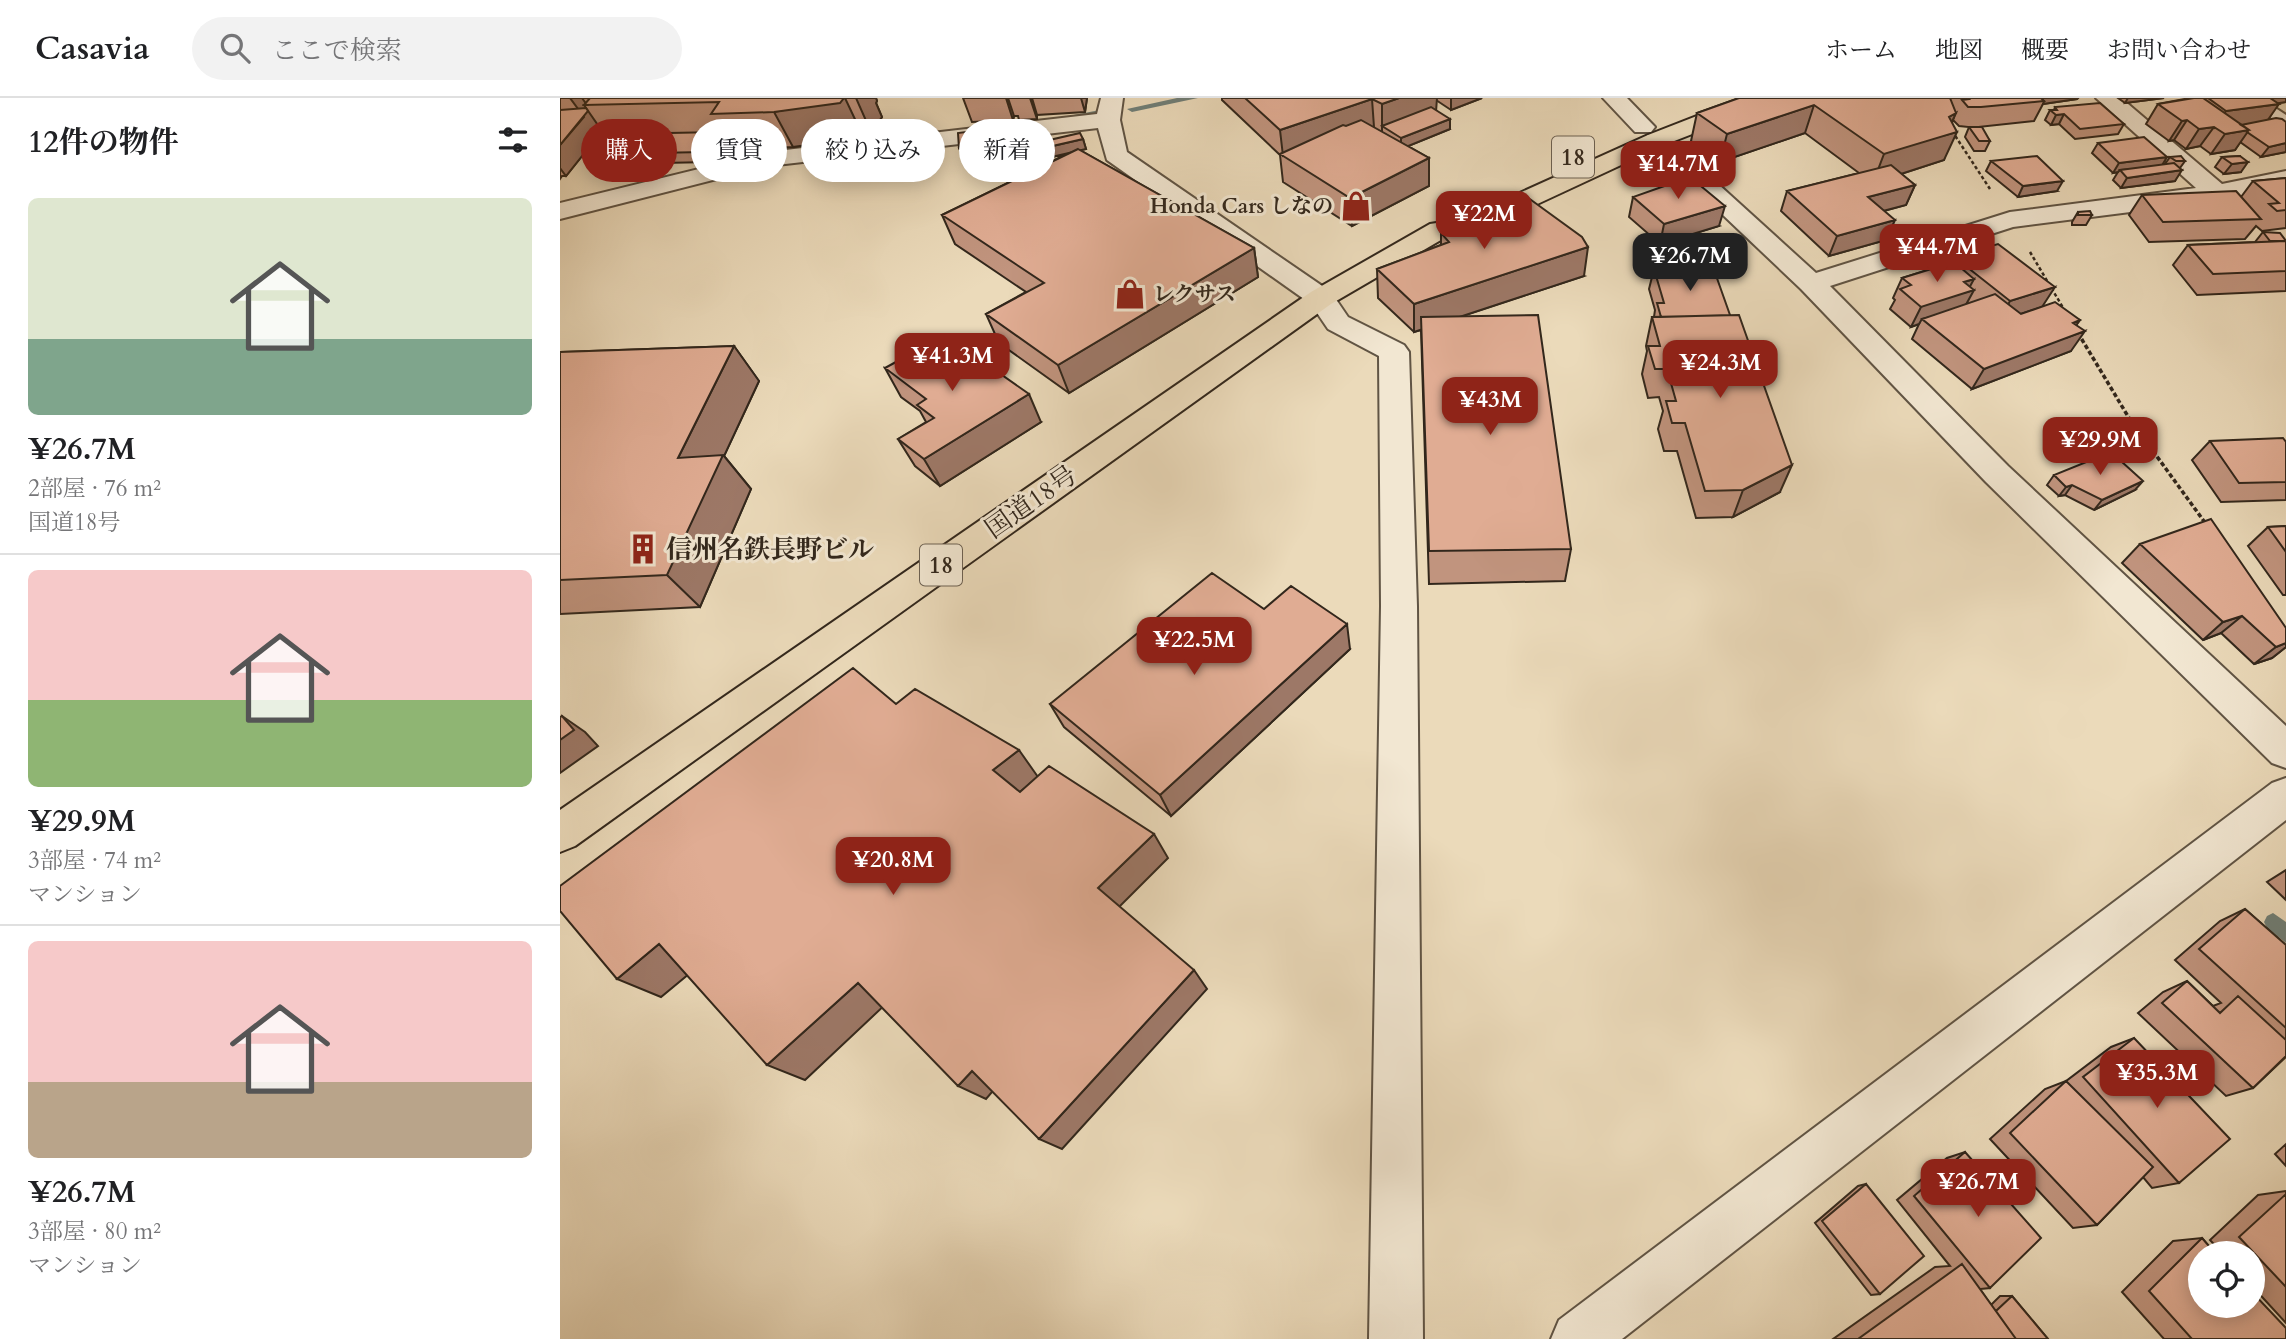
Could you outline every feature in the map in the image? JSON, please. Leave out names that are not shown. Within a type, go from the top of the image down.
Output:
[{"type":"highway","name":"国道18号","points":[[560,833],[1321,298],[1439,230],[1468,226],[1717,98]]},
{"type":"highway","name":"国道18号","points":[[1650,134],[1765,98]]},
{"type":"street","points":[[1614,98],[1811,283],[1997,474],[2286,751]]},
{"type":"street","points":[[2107,98],[2217,193]]},
{"type":"street","points":[[2245,98],[2286,125]]},
{"type":"street","points":[[560,211],[768,159],[1110,109],[1116,155],[1321,298],[1338,323],[1394,352],[1399,606],[1396,1339]]},
{"type":"street","points":[[1811,283],[2010,220],[2217,193],[2286,178]]},
{"type":"street","points":[[1578,1339],[2286,796]]},
{"type":"path","points":[[1949,126],[2066,313]]},
{"type":"path","points":[[2073,325],[2129,418],[2208,526]]},
{"type":"building","points":[[590,98],[844,98],[840,103],[774,112],[711,114],[719,102],[584,105]]},
{"type":"building","points":[[1245,98],[1399,98],[1382,104],[1372,99],[1280,130]]},
{"type":"building","points":[[1739,98],[1950,98],[1956,113],[1949,117],[1957,132],[1884,154],[1814,105],[1727,134],[1697,113]]},
{"type":"building","points":[[2041,98],[2044,101],[1968,107],[1962,100]]},
{"type":"building","points":[[2203,98],[2249,130],[2225,134],[2214,127],[2199,129],[2158,104]]},
{"type":"building","points":[[2208,98],[2270,98],[2279,104],[2226,111]]},
{"type":"building","points":[[2100,103],[2124,124],[2080,129],[2064,114],[2056,115],[2050,110],[2057,110],[2055,107]]},
{"type":"building","points":[[1431,107],[1450,119],[1401,138],[1382,126]]},
{"type":"building","points":[[586,108],[588,111],[560,145],[560,110]]},
{"type":"building","points":[[2276,118],[2286,122],[2286,143],[2269,147],[2241,125]]},
{"type":"building","points":[[1361,120],[1429,158],[1350,198],[1280,154],[1343,125]]},
{"type":"building","points":[[1969,127],[1982,127],[1990,141],[1979,141]]},
{"type":"building","points":[[677,133],[691,133],[691,152],[677,153]]},
{"type":"building","points":[[1080,133],[1083,139],[1055,145],[1055,139]]},
{"type":"building","points":[[2144,137],[2167,157],[2119,163],[2098,143]]},
{"type":"building","name":"レクサス","points":[[1078,149],[1254,248],[1058,365],[986,314],[1044,283],[942,215],[1010,182],[1055,182],[1055,160]]},
{"type":"building","points":[[2037,156],[2063,181],[2023,186],[1991,161]]},
{"type":"building","points":[[2181,156],[2185,161],[2176,161],[2170,157]]},
{"type":"building","points":[[2240,156],[2248,162],[2232,164],[2222,157]]},
{"type":"building","points":[[2174,163],[2182,170],[2127,178],[2120,170]]},
{"type":"building","points":[[1891,165],[1915,185],[1868,197],[1895,220],[1837,236],[1787,191]]},
{"type":"building","points":[[1690,177],[1725,206],[1664,224],[1633,197]]},
{"type":"building","points":[[2286,178],[2286,210],[2277,211],[2269,204],[2279,203],[2253,181]]},
{"type":"building","points":[[2236,191],[2261,219],[2163,222],[2142,195]]},
{"type":"building","points":[[1527,197],[1582,237],[1588,247],[1414,304],[1377,269],[1449,242],[1441,233]]},
{"type":"building","points":[[2090,211],[2092,215],[2078,215],[2078,212]]},
{"type":"building","points":[[2263,232],[2280,233],[2286,241],[2270,241]]},
{"type":"building","points":[[1964,236],[1981,249],[1998,244],[2055,287],[2010,301],[1953,256],[1957,255],[1941,243]]},
{"type":"building","points":[[2286,241],[2286,271],[2213,274],[2188,245]]},
{"type":"building","points":[[1954,262],[1974,279],[1964,282],[1974,290],[1921,307],[1900,289],[1911,285],[1902,278]]},
{"type":"building","points":[[1713,267],[1730,315],[1661,317],[1657,303],[1664,303],[1654,269]]},
{"type":"building","points":[[1995,294],[2021,314],[2055,302],[2080,320],[2073,323],[2085,331],[1984,369],[1922,319]]},
{"type":"building","points":[[1538,315],[1571,549],[1429,551],[1421,317]]},
{"type":"building","points":[[1739,315],[1792,465],[1743,490],[1705,491],[1685,423],[1672,423],[1666,401],[1676,401],[1667,369],[1655,369],[1648,346],[1660,346],[1652,317]]},
{"type":"building","points":[[945,335],[1029,394],[924,459],[898,439],[934,418],[917,405],[926,399],[885,368]]},
{"type":"building","name":"信州名鉄長野ビル","points":[[734,346],[678,458],[723,455],[667,575],[560,580],[560,352]]},
{"type":"building","points":[[2283,438],[2286,442],[2286,482],[2239,483],[2210,441]]},
{"type":"building","points":[[2111,452],[2143,481],[2102,500],[2072,485],[2066,487],[2054,475]]},
{"type":"building","points":[[2211,519],[2286,628],[2286,643],[2276,647],[2242,616],[2223,622],[2140,544]]},
{"type":"building","points":[[2286,526],[2286,552],[2268,527]]},
{"type":"building","points":[[1212,573],[1264,609],[1291,586],[1347,624],[1160,795],[1050,704]]},
{"type":"building","points":[[853,668],[896,704],[915,689],[1019,750],[993,770],[1020,792],[1049,766],[1154,834],[1098,888],[1194,970],[1039,1139],[972,1071],[958,1086],[858,983],[767,1065],[659,944],[617,979],[560,911],[560,886]]},
{"type":"building","points":[[560,717],[574,730],[560,740]]},
{"type":"building","points":[[2245,909],[2286,945],[2286,1028],[2199,949]]},
{"type":"building","points":[[2187,981],[2220,1013],[2238,996],[2286,1040],[2286,1056],[2253,1088],[2162,1003]]},
{"type":"building","points":[[2134,1038],[2230,1139],[2179,1183],[2083,1077]]},
{"type":"building","points":[[2066,1081],[2153,1167],[2097,1225],[2010,1133]]},
{"type":"building","points":[[1965,1152],[2041,1238],[1990,1288],[1914,1196]]},
{"type":"building","points":[[1866,1184],[1924,1256],[1880,1294],[1822,1221]]},
{"type":"building","points":[[2286,1194],[2286,1287],[2265,1265],[2265,1241],[2243,1241],[2239,1237]]},
{"type":"building","points":[[2188,1252],[2188,1318],[2265,1318],[2265,1306],[2286,1328],[2286,1339],[2192,1339],[2149,1291]]},
{"type":"building","points":[[1962,1264],[2016,1339],[1858,1339]]},
{"type":"building","points":[[2012,1296],[2048,1339],[2016,1339],[1996,1311]]},
{"type":"waterway","points":[[1132,109],[1193,98]]},
{"type":"waterway","points":[[1058,119],[1100,113]]},
{"type":"waterway","points":[[2273,922],[2286,934]]},
{"type":"place","name":"Honda Cars しなの","points":[[1356,206]]},
{"type":"place","name":"レクサス","points":[[1130,294]]},
{"type":"place","name":"信州名鉄長野ビル","points":[[643,549]]}]
